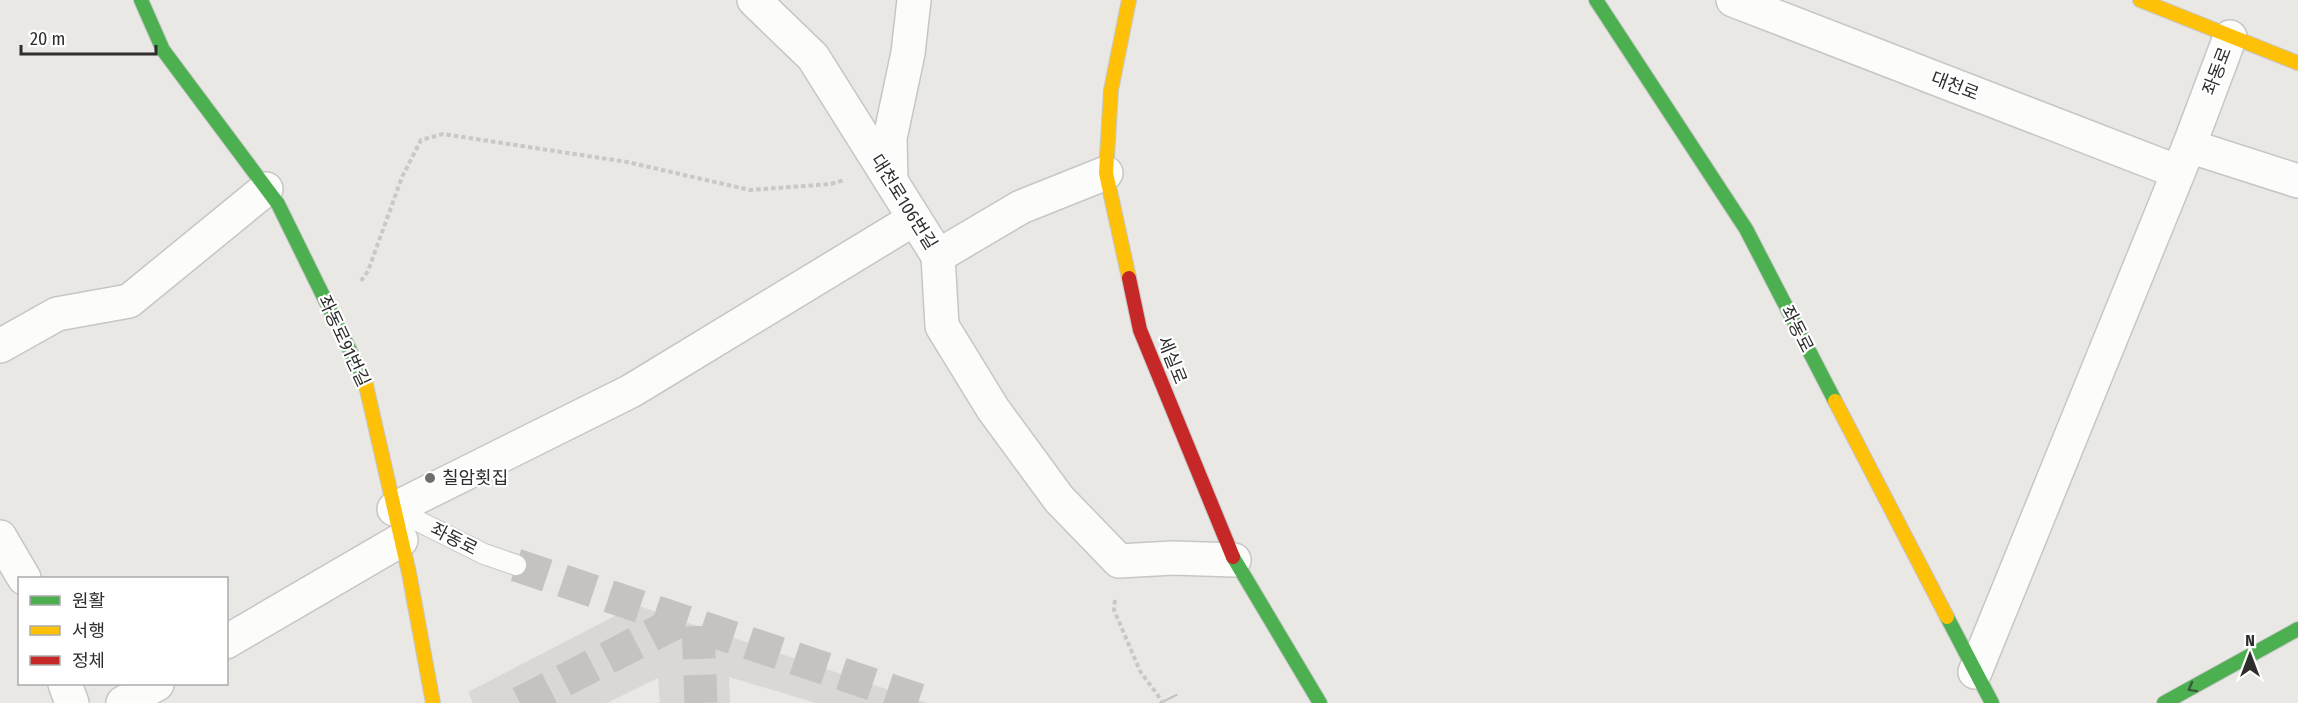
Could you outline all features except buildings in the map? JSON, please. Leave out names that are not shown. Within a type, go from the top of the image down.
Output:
[{"type":"street","name":"좌동로91번길","points":[[141,0],[162,50],[278,204],[364,380],[398,524],[433,703]]},
{"type":"street","name":"대천로106번길","points":[[754,0],[813,57],[938,256],[1021,207],[1107,173]]},
{"type":"street","points":[[887,176],[890,138],[908,53],[915,0]]},
{"type":"street","name":"세실로","points":[[1129,0],[1111,90],[1107,173],[1140,330],[1234,560],[1320,703]]},
{"type":"street","name":"좌동로","points":[[1596,0],[1746,229],[1992,703]]},
{"type":"street","name":"대천로","points":[[1732,0],[2183,159],[2298,181]]},
{"type":"street","points":[[2140,0],[2298,63]]},
{"type":"street","name":"좌동로","points":[[1975,672],[2183,159],[2230,37]]},
{"type":"street","points":[[0,346],[57,314],[129,301],[266,189]]},
{"type":"street","points":[[228,641],[398,524],[631,391],[914,219]]},
{"type":"street","points":[[938,256],[942,326],[993,409],[1059,500],[1119,561],[1173,558],[1234,560]]},
{"type":"street","points":[[0,537],[23,577]]},
{"type":"street","points":[[2164,703],[2298,629]]},
{"type":"street","points":[[65,685],[72,703]]},
{"type":"street","points":[[123,703],[154,685]]},
{"type":"lane","name":"좌동로","points":[[398,524],[516,565]]},
{"type":"path","points":[[334,318],[368,271],[402,177],[421,140],[443,134],[627,162],[750,190],[831,184],[887,176]]},
{"type":"path","points":[[1119,561],[1114,610],[1140,671],[1162,701]]},
{"type":"shaded area","points":[[636,605],[928,703],[816,703],[729,677],[730,703],[660,703],[658,678],[607,703],[473,703],[468,692]]},
{"type":"tunnel","points":[[516,565],[928,703]]},
{"type":"tunnel","points":[[520,703],[681,620]]},
{"type":"tunnel","points":[[698,626],[701,703]]},
{"type":"traffic: fast","points":[[141,0],[163,50],[278,204],[365,381]]},
{"type":"traffic: fast","points":[[1596,0],[1746,229],[1835,401]]},
{"type":"traffic: fast","points":[[1233,557],[1320,703]]},
{"type":"traffic: fast","points":[[1947,617],[1992,703]]},
{"type":"traffic: fast","points":[[2164,703],[2298,629]]},
{"type":"traffic: slow","points":[[1129,0],[1111,90],[1106,173],[1129,278]]},
{"type":"traffic: slow","points":[[2140,0],[2298,63]]},
{"type":"traffic: slow","points":[[365,381],[409,573],[433,703]]},
{"type":"traffic: slow","points":[[1835,401],[1947,617]]},
{"type":"traffic: jam","points":[[1129,278],[1140,330],[1233,557]]},
{"type":"place","name":"칠암횟집","points":[[430,478]]}]
